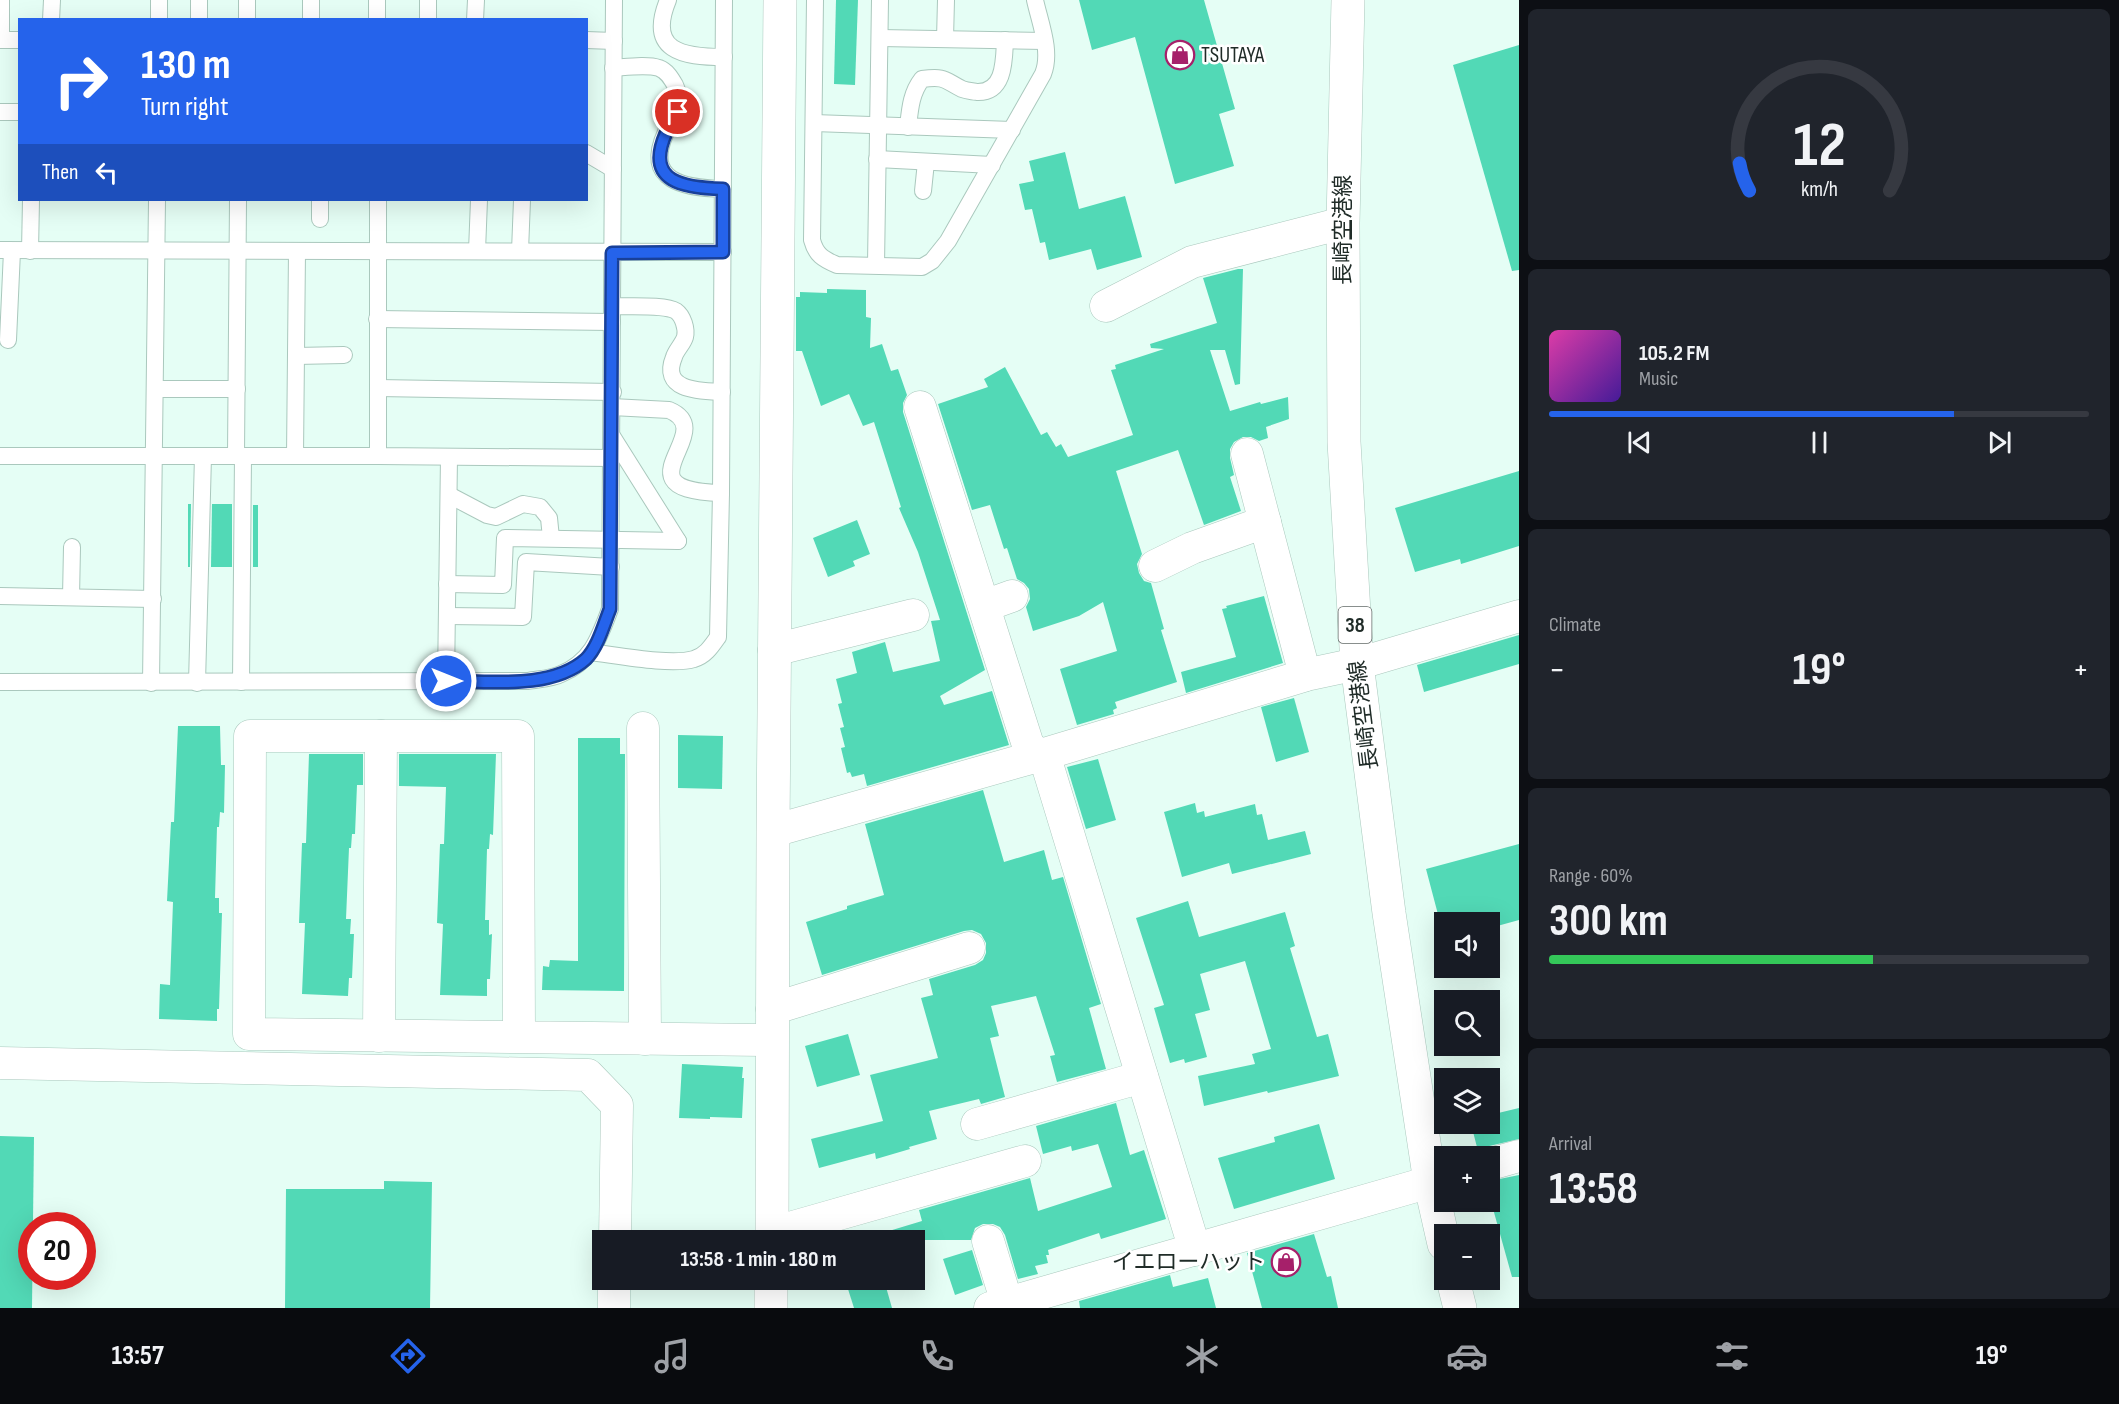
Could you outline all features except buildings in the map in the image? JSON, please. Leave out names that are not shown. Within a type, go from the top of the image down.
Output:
[{"type":"main road","points":[[772,1230],[780,0]]},
{"type":"main road","name":"長崎空港線","points":[[1348,0],[1343,223],[1344,442],[1357,664],[1389,913],[1434,1163]]},
{"type":"main road","points":[[771,1290],[771,1308]]},
{"type":"main road","points":[[1456,1290],[1460,1308]]},
{"type":"street","points":[[1106,306],[1192,262],[1343,223]]},
{"type":"street","points":[[920,407],[998,601],[1028,745],[1047,764],[1195,1250]]},
{"type":"street","points":[[1247,454],[1305,675]]},
{"type":"street","points":[[1155,566],[1192,548],[1265,522]]},
{"type":"street","points":[[774,650],[913,615]]},
{"type":"street","points":[[773,831],[1038,756],[1305,675],[1357,664],[1519,616]]},
{"type":"street","points":[[643,728],[645,1039]]},
{"type":"street","points":[[519,1037],[518,736],[250,736],[249,1034],[645,1039],[772,1025],[969,948]]},
{"type":"street","points":[[379,1036],[381,736]]},
{"type":"street","points":[[0,1063],[588,1075],[617,1105],[615,1230]]},
{"type":"street","points":[[977,1124],[1142,1077]]},
{"type":"street","points":[[1500,1161],[1519,1156]]},
{"type":"street","points":[[795,1230],[1025,1161]]},
{"type":"street","points":[[988,1242],[999,1306],[1434,1181]]},
{"type":"street","points":[[614,1290],[614,1308]]},
{"type":"lane","points":[[1,0],[0,40],[18,40]]},
{"type":"lane","points":[[51,18],[52,0]]},
{"type":"lane","points":[[159,0],[159,18]]},
{"type":"lane","points":[[199,0],[199,18]]},
{"type":"lane","points":[[247,0],[247,18]]},
{"type":"lane","points":[[311,0],[311,18]]},
{"type":"lane","points":[[377,0],[377,18]]},
{"type":"lane","points":[[428,0],[428,18]]},
{"type":"lane","points":[[475,18],[476,0]]},
{"type":"lane","points":[[0,682],[528,681],[560,675],[587,658],[599,638],[610,609],[614,0]]},
{"type":"lane","points":[[668,0],[661,23],[664,39],[670,47],[703,57],[724,57]]},
{"type":"lane","points":[[590,652],[674,661],[695,659],[709,651],[717,637],[721,494],[724,0]]},
{"type":"lane","points":[[815,0],[813,240],[815,252],[837,264],[922,267],[932,261],[948,241],[1043,74],[1047,64],[1037,4]]},
{"type":"lane","points":[[876,266],[880,0]]},
{"type":"lane","points":[[945,39],[946,0]]},
{"type":"lane","points":[[880,38],[1044,41]]},
{"type":"lane","points":[[588,40],[614,40]]},
{"type":"lane","points":[[908,127],[912,97],[915,87],[922,79],[935,77],[947,79],[972,92],[983,92],[993,87],[1003,71],[1005,40]]},
{"type":"lane","points":[[613,68],[657,67],[666,71],[676,87],[679,103],[678,112],[661,145],[662,171],[668,178],[683,185],[701,189],[723,189]]},
{"type":"lane","points":[[0,112],[18,112]]},
{"type":"lane","points":[[814,123],[1012,130]]},
{"type":"lane","points":[[588,154],[613,169]]},
{"type":"lane","points":[[877,159],[992,165]]},
{"type":"lane","points":[[923,191],[926,162]]},
{"type":"lane","points":[[30,251],[31,201]]},
{"type":"lane","points":[[151,683],[157,201]]},
{"type":"lane","points":[[238,201],[240,682]]},
{"type":"lane","points":[[320,201],[320,219]]},
{"type":"lane","points":[[378,201],[378,456]]},
{"type":"lane","points":[[477,250],[479,201]]},
{"type":"lane","points":[[520,251],[522,201]]},
{"type":"lane","points":[[8,340],[6,251],[723,252]]},
{"type":"lane","points":[[295,456],[297,251]]},
{"type":"lane","points":[[377,319],[612,314],[662,308],[675,311],[680,315],[686,328],[685,337],[672,363],[674,379],[680,386],[697,391],[722,392]]},
{"type":"lane","points":[[296,356],[344,356]]},
{"type":"lane","points":[[378,388],[612,400],[669,410],[675,412],[685,430],[685,438],[671,465],[674,480],[686,490],[721,494]]},
{"type":"lane","points":[[156,389],[237,389]]},
{"type":"lane","points":[[447,584],[503,585],[506,538],[611,538],[678,541],[612,436]]},
{"type":"lane","points":[[0,456],[612,458]]},
{"type":"lane","points":[[197,682],[202,456]]},
{"type":"lane","points":[[446,681],[449,457]]},
{"type":"lane","points":[[449,495],[487,515],[496,517],[523,504],[540,507],[549,518],[551,538]]},
{"type":"lane","points":[[71,597],[72,547]]},
{"type":"lane","points":[[447,616],[523,617],[526,562],[611,567]]},
{"type":"lane","points":[[0,596],[153,599]]},
{"type":"place","name":"TSUTAYA","points":[[1180,55]]},
{"type":"place","name":"イエローハット","points":[[1286,1262]]},
{"type":"route","points":[[446,681],[528,681],[560,675],[587,658],[599,638],[610,609],[612,253],[723,252],[723,189],[701,189],[683,185],[668,178],[662,171],[661,145],[666,131],[678,112]]}]
